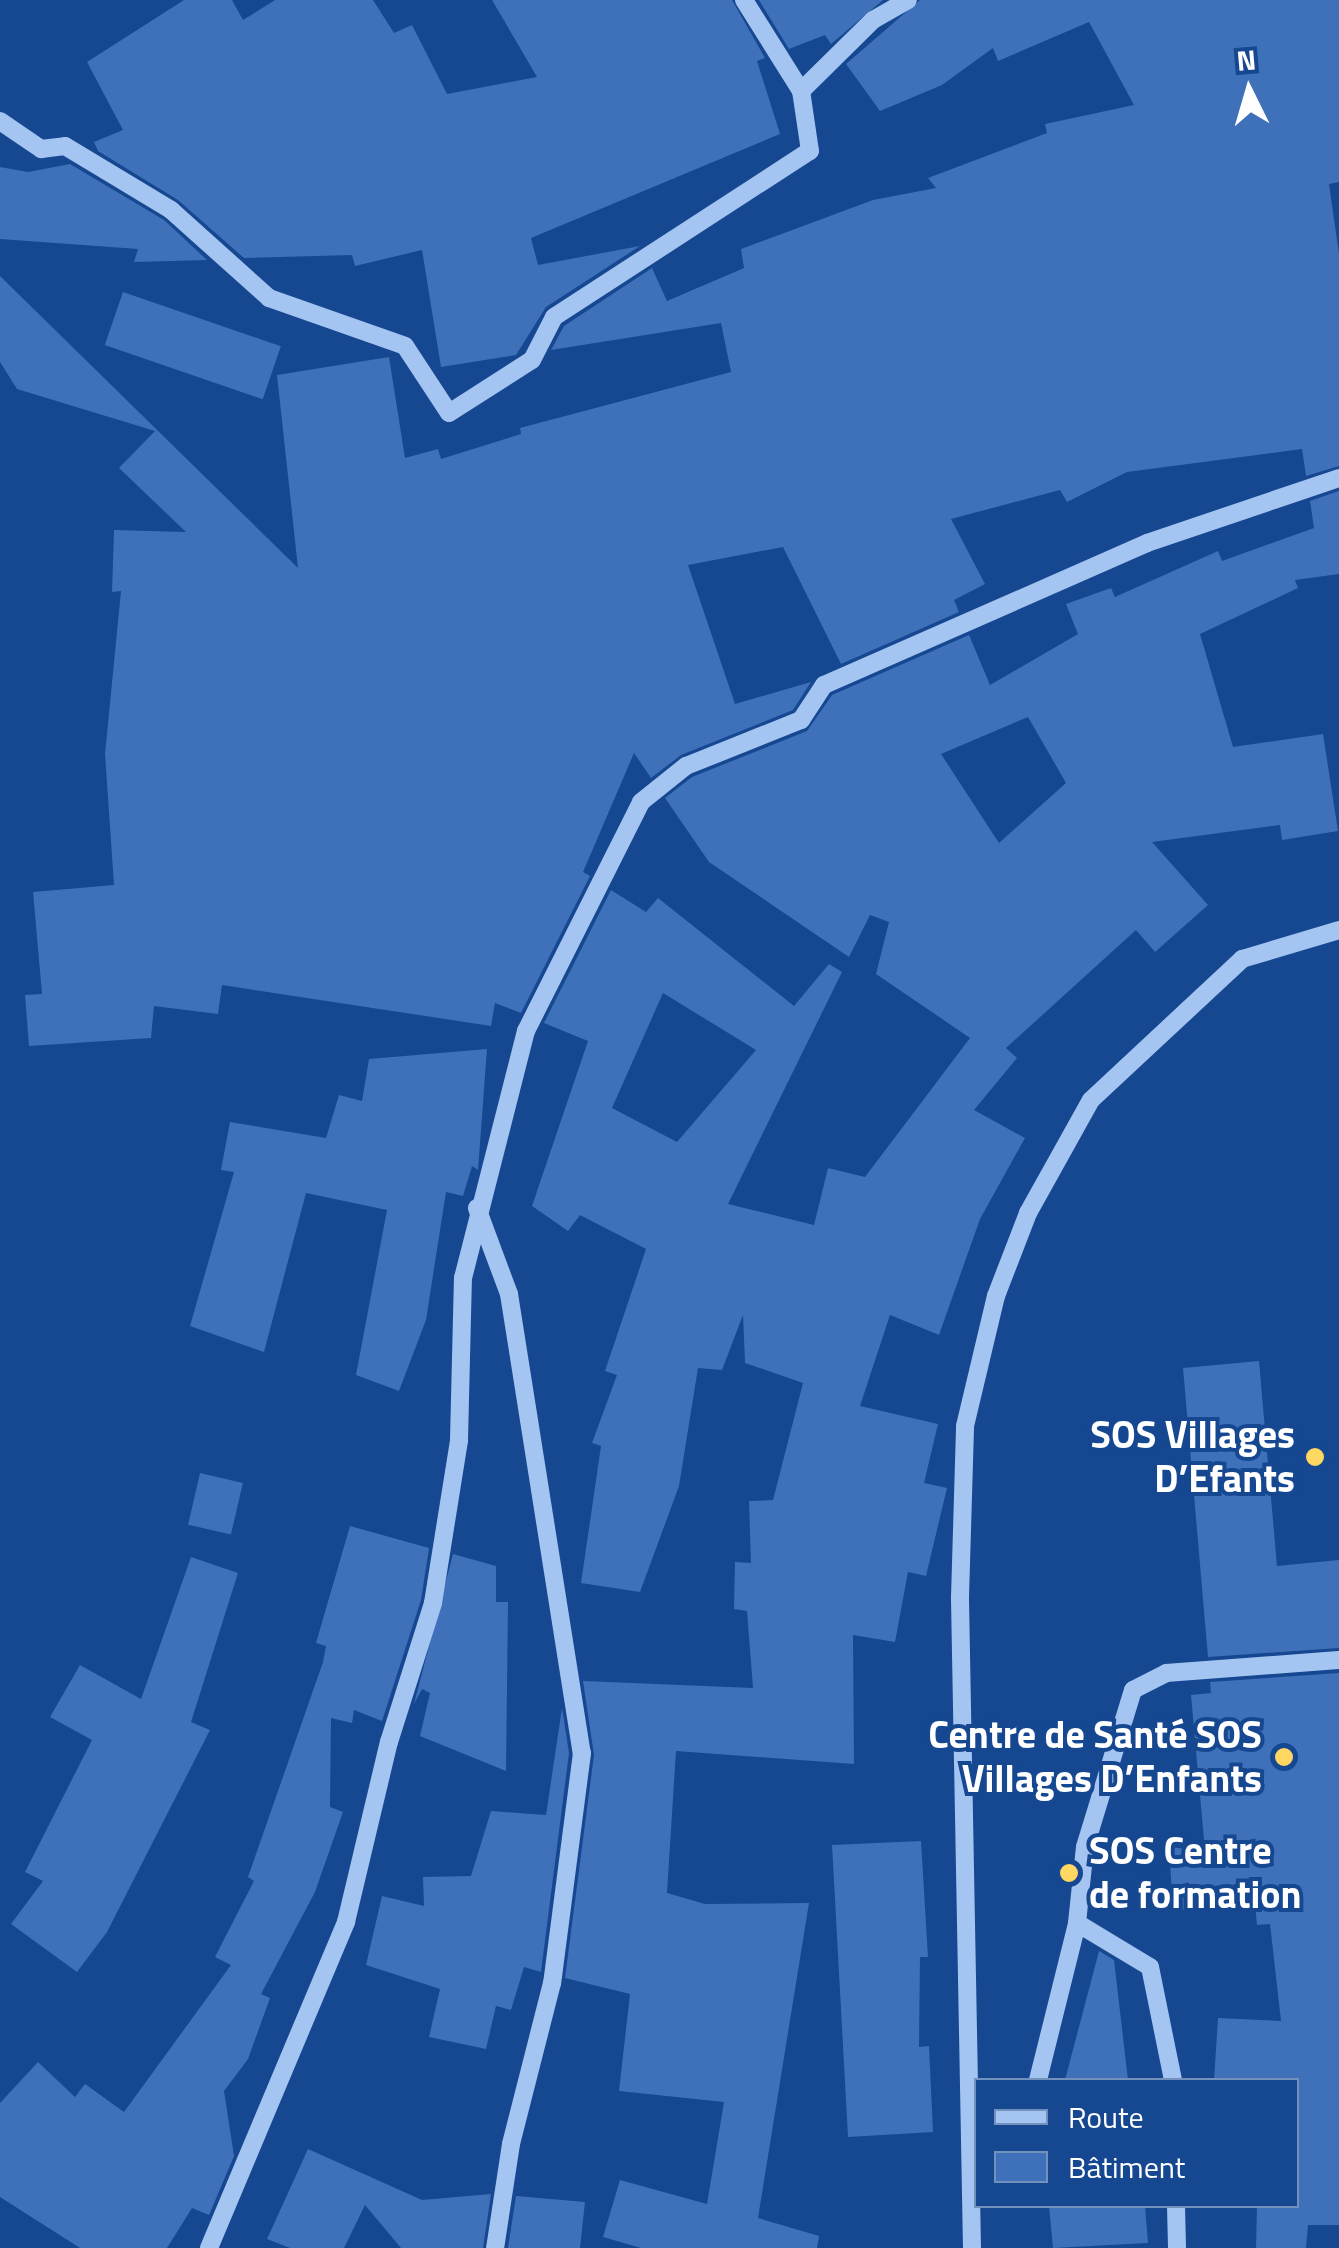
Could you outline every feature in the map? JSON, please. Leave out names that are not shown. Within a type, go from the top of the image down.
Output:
[{"type":"street","points":[[0,121],[41,149],[65,146],[171,210],[270,298],[405,346],[449,413],[532,360],[554,316],[810,151],[800,91],[744,0]]},
{"type":"street","points":[[800,91],[874,20],[908,0]]},
{"type":"street","points":[[209,2248],[346,1922],[389,1742],[433,1603],[459,1440],[463,1278],[477,1206],[545,981],[641,802],[686,766],[801,720],[824,685],[1147,543],[1339,478]]},
{"type":"street","points":[[974,2081],[960,1597],[965,1426],[996,1296],[1028,1212],[1091,1100],[1242,959],[1339,930]]},
{"type":"street","points":[[477,1206],[509,1294],[582,1753],[552,1984],[511,2144],[494,2248]]},
{"type":"street","points":[[1038,2078],[1077,1923],[1086,1847],[1132,1690],[1166,1673],[1339,1660]]},
{"type":"street","points":[[1077,1923],[1150,1967],[1173,2078]]},
{"type":"street","points":[[972,2248],[974,2199]]},
{"type":"street","points":[[1176,2208],[1177,2248]]},
{"type":"building","points":[[184,0],[232,0],[243,20],[275,0],[373,0],[394,33],[412,25],[447,94],[537,77],[492,0],[732,0],[765,58],[757,61],[780,134],[531,238],[538,265],[640,246],[546,307],[516,355],[441,367],[422,250],[355,266],[352,255],[244,258],[178,200],[98,151],[94,142],[123,130],[87,62]]},
{"type":"building","points":[[759,0],[883,0],[831,44],[825,35],[789,49]]},
{"type":"building","points":[[920,0],[1339,0],[1339,182],[1329,184],[1339,254],[1339,466],[1306,476],[1302,449],[1127,472],[1067,502],[1060,490],[951,519],[985,584],[954,600],[959,612],[841,664],[783,547],[688,565],[735,704],[811,682],[793,710],[681,755],[651,778],[634,753],[583,872],[590,876],[521,1013],[495,1003],[491,1026],[222,985],[218,1014],[154,1006],[151,1038],[29,1046],[25,995],[42,994],[33,892],[114,885],[105,754],[121,591],[112,592],[114,530],[186,532],[119,468],[155,431],[17,389],[0,362],[0,276],[298,568],[277,375],[389,357],[405,458],[438,449],[441,459],[521,434],[520,428],[731,372],[721,323],[551,350],[564,326],[652,268],[667,301],[744,268],[741,249],[873,200],[936,188],[928,178],[1047,133],[1045,124],[1134,105],[1089,22],[998,61],[993,48],[942,85],[880,111],[846,64]]},
{"type":"building","points":[[70,164],[164,220],[207,260],[134,262],[138,249],[0,239],[0,167],[28,172]]},
{"type":"building","points":[[123,292],[281,346],[263,399],[105,345]]},
{"type":"building","points":[[1339,491],[1339,574],[1295,580],[1298,588],[1200,634],[1233,747],[1323,734],[1338,831],[1282,840],[1280,825],[1152,842],[1208,905],[1155,952],[1136,930],[1006,1048],[1017,1058],[974,1110],[1025,1138],[980,1219],[939,1335],[890,1315],[860,1406],[938,1424],[924,1483],[947,1488],[926,1576],[908,1572],[895,1642],[853,1635],[854,1764],[676,1751],[667,1893],[705,1904],[809,1903],[758,2218],[819,2236],[817,2248],[641,2248],[603,2237],[620,2180],[707,2204],[724,2102],[619,2091],[630,1994],[565,1978],[594,1755],[583,1681],[753,1688],[747,1611],[734,1609],[735,1562],[751,1563],[749,1501],[773,1500],[803,1383],[745,1363],[743,1315],[722,1370],[698,1368],[679,1486],[640,1592],[581,1583],[601,1446],[592,1443],[617,1375],[605,1371],[646,1249],[580,1215],[568,1231],[532,1206],[588,1041],[544,1023],[611,890],[646,912],[658,898],[794,1006],[829,964],[842,972],[728,1204],[814,1225],[828,1168],[865,1177],[970,1038],[876,974],[889,922],[870,915],[849,957],[709,862],[665,798],[692,777],[807,731],[832,695],[969,635],[990,685],[1078,634],[1066,604],[1111,588],[1115,597],[1218,551],[1222,561],[1314,528],[1310,501]],"holes":[[[1028,717],[1066,783],[999,843],[941,754]],[[663,993],[756,1050],[677,1142],[612,1108]]]},
{"type":"building","points":[[487,1049],[478,1170],[472,1166],[463,1196],[446,1192],[426,1320],[399,1391],[356,1375],[387,1210],[306,1193],[264,1352],[190,1326],[234,1172],[221,1170],[230,1122],[326,1138],[339,1095],[362,1101],[369,1059]]},
{"type":"building","points":[[1259,1361],[1277,1566],[1339,1560],[1339,1648],[1208,1657],[1183,1368]]},
{"type":"building","points":[[200,1473],[243,1483],[231,1535],[188,1525]]},
{"type":"building","points":[[350,1526],[429,1548],[421,1600],[382,1721],[354,1710],[352,1723],[331,1718],[330,1807],[343,1812],[315,1892],[261,1994],[270,1998],[248,2059],[224,2091],[234,2156],[209,2215],[192,2208],[167,2248],[80,2248],[0,2197],[0,2103],[38,2062],[75,2097],[85,2084],[124,2112],[231,1965],[215,1957],[254,1881],[248,1877],[323,1662],[326,1646],[316,1643]]},
{"type":"building","points":[[453,1554],[496,1566],[496,1602],[508,1602],[506,1771],[420,1736],[430,1693],[422,1689],[414,1704]]},
{"type":"building","points":[[191,1557],[238,1573],[191,1722],[210,1730],[107,1932],[77,1972],[11,1924],[43,1881],[25,1872],[92,1740],[50,1717],[80,1665],[141,1699]]},
{"type":"building","points":[[1339,1673],[1339,2225],[1308,2225],[1306,2248],[1256,2248],[1257,2208],[1299,2208],[1299,2078],[1214,2078],[1218,2018],[1281,2021],[1270,1924],[1257,1925],[1255,1905],[1173,1910],[1169,1847],[1205,1851],[1191,1695],[1211,1693],[1210,1682]]},
{"type":"building","points":[[562,1708],[569,1753],[541,1972],[524,1967],[511,2010],[496,2006],[486,2049],[429,2037],[440,1989],[366,1965],[382,1896],[424,1906],[423,1877],[471,1876],[491,1811],[546,1815]]},
{"type":"building","points":[[921,1841],[928,1957],[920,1957],[919,2047],[929,2046],[933,2132],[848,2137],[832,1845]]},
{"type":"building","points":[[1099,1951],[1114,1960],[1128,2078],[1066,2078]]},
{"type":"building","points":[[308,2149],[422,2200],[491,2194],[483,2248],[401,2248],[365,2205],[344,2248],[290,2248],[267,2239]]},
{"type":"building","points":[[516,2196],[585,2202],[580,2248],[508,2248]]},
{"type":"building","points":[[1049,2208],[1145,2208],[1148,2243],[1053,2248]]},
{"type":"place","name":"SOS Villages D’Efants","points":[[1315,1457]]},
{"type":"place","name":"Centre de Santé SOS Villages D’Enfants","points":[[1284,1757]]},
{"type":"place","name":"SOS Centre de formation","points":[[1069,1873]]}]
